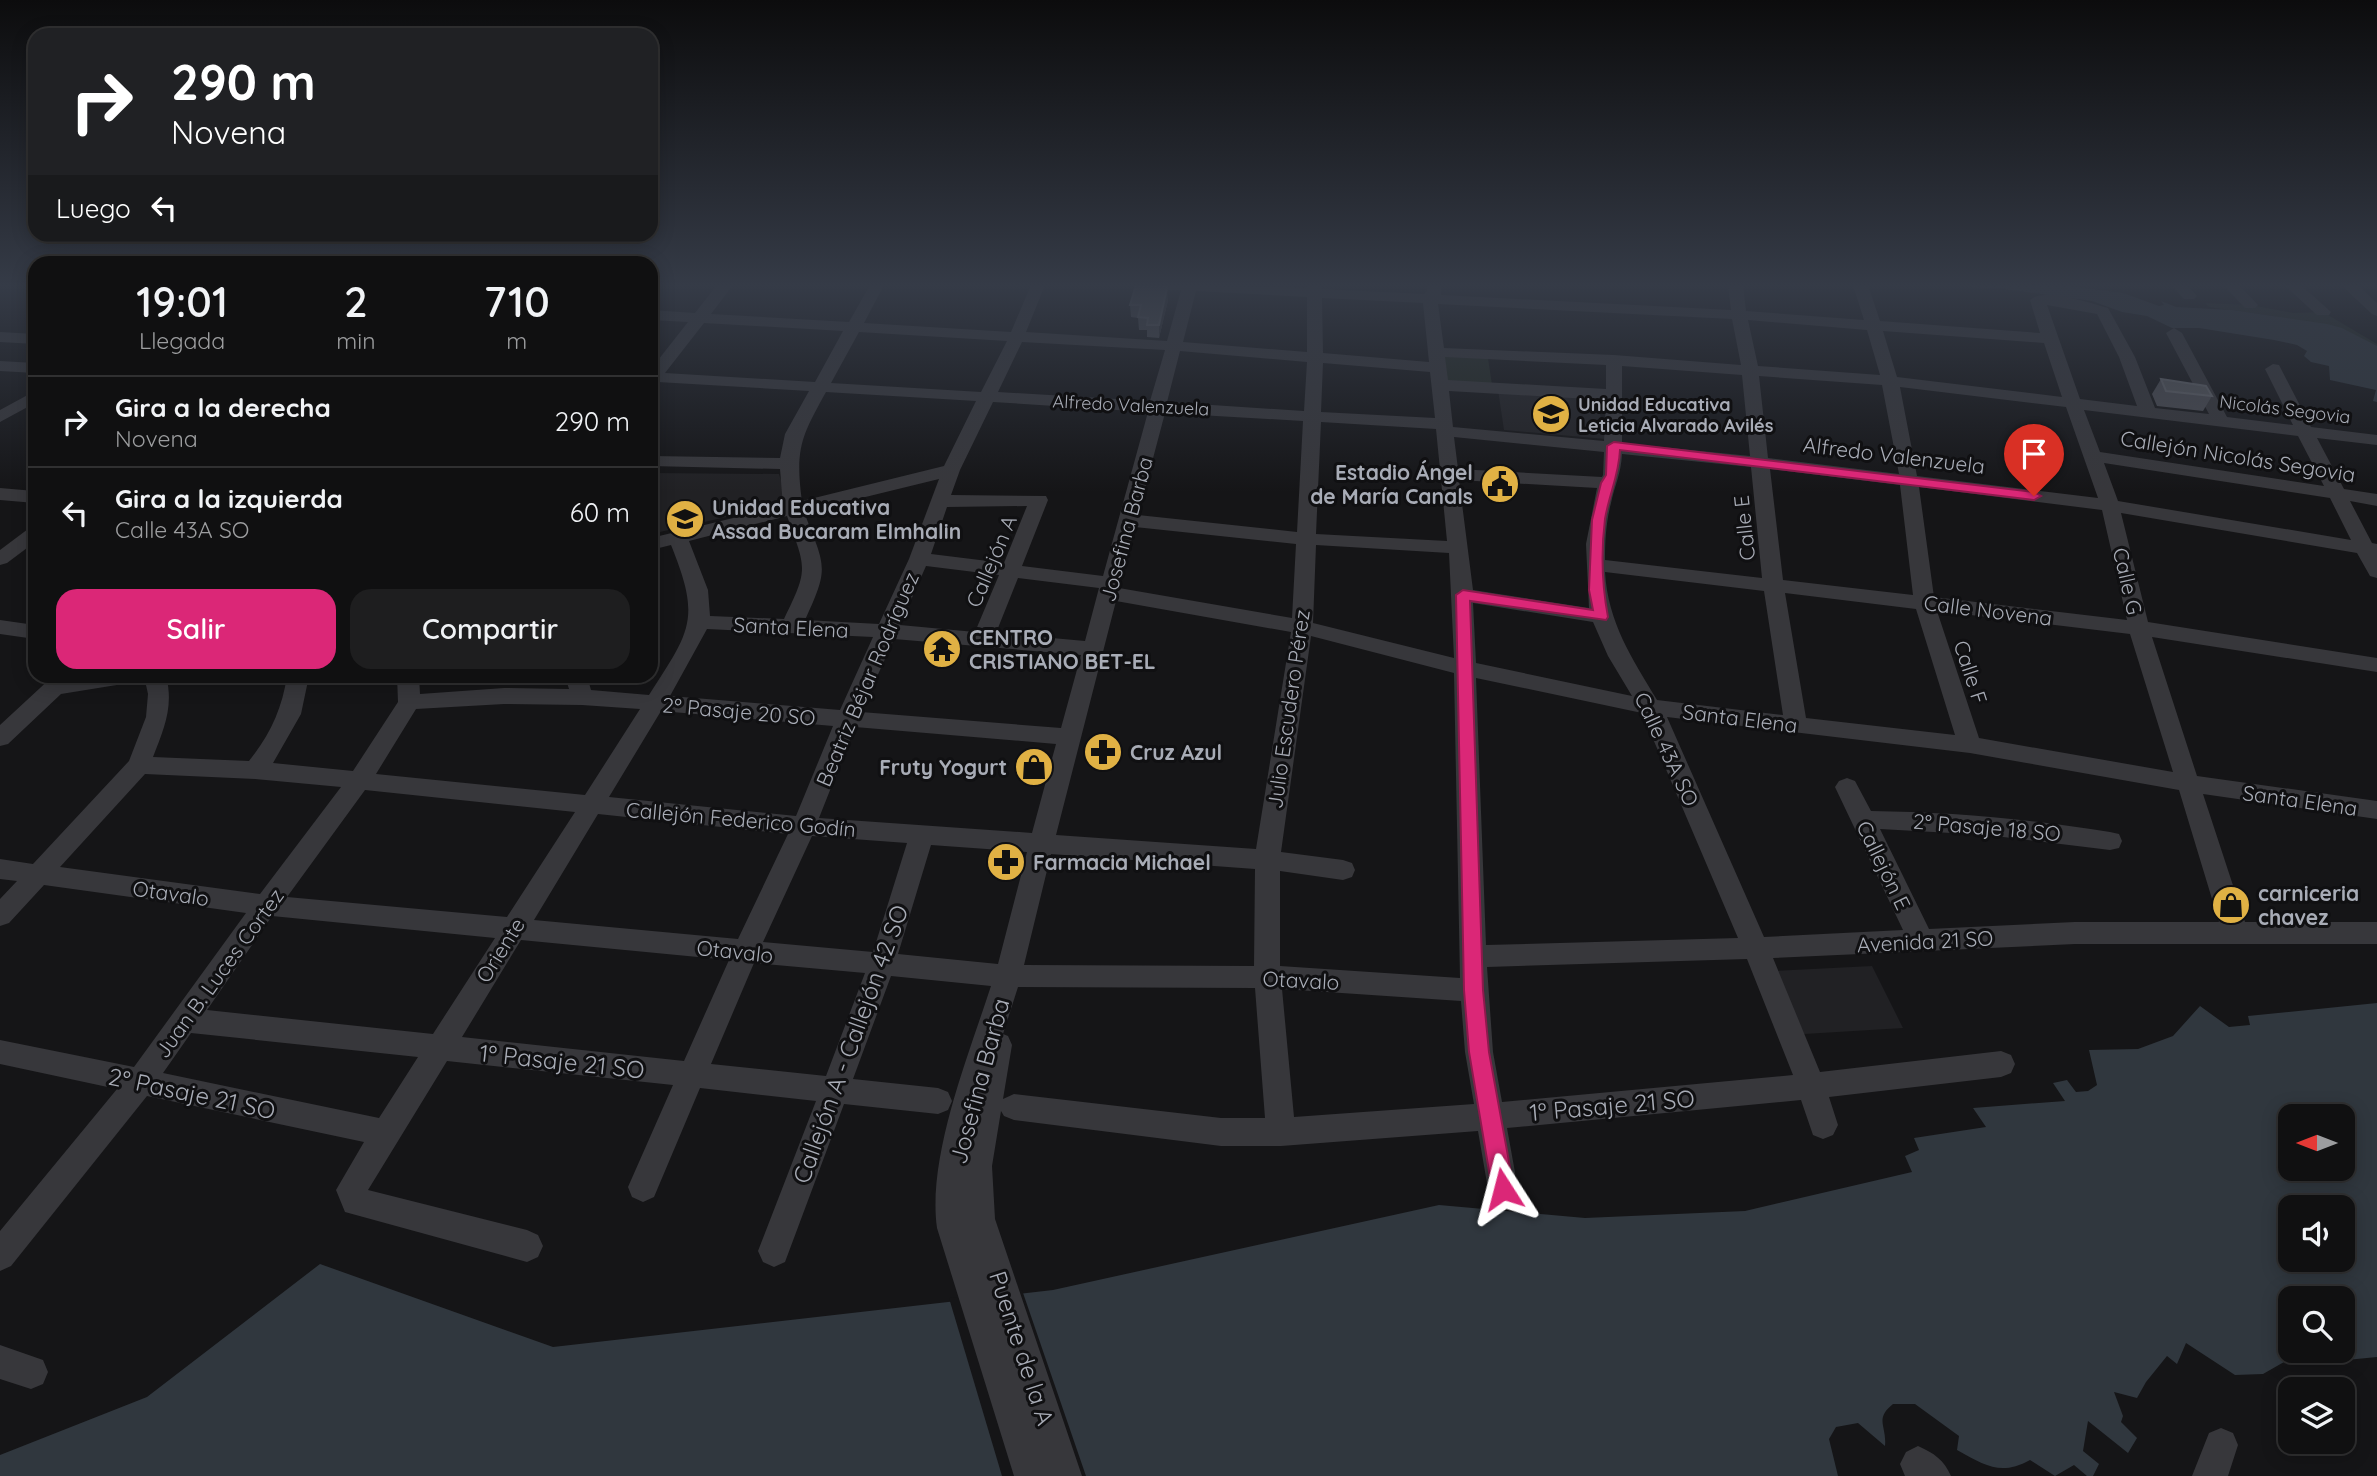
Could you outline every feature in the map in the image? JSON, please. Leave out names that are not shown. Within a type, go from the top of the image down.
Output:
[{"type":"street","points":[[658,370],[671,354]]},
{"type":"street","points":[[791,627],[812,582],[813,561],[793,507],[788,464],[794,434],[836,354]]},
{"type":"street","name":"Beatriz Béjar Rodríguez","points":[[643,1187],[745,953],[804,826],[847,719],[919,559],[951,470],[1008,354]]},
{"type":"street","name":"Josefina Barba","points":[[967,1224],[949,1202],[967,1103],[1008,976],[1069,737],[1173,354]]},
{"type":"street","name":"Nicolás Segovia","points":[[1275,354],[1438,368],[1614,360],[1750,369],[1889,381],[2377,439]]},
{"type":"street","name":"Julio Escudero Pérez","points":[[1281,1132],[1268,977],[1266,860],[1302,627],[1315,354]]},
{"type":"street","points":[[1437,354],[1463,595],[1474,990],[1479,1052],[1503,1189]]},
{"type":"street","name":"Calle E","points":[[1747,354],[1773,584],[1796,725]]},
{"type":"street","name":"Calle F","points":[[1881,354],[1889,381],[1909,480],[1924,602],[1970,746]]},
{"type":"street","name":"Calle G","points":[[2055,354],[2110,505],[2139,628],[2235,931]]},
{"type":"street","name":"Calle G","points":[[2127,354],[2143,383],[2148,412]]},
{"type":"street","points":[[2185,354],[2221,421]]},
{"type":"street","name":"Calle 43A SO","points":[[1614,360],[1612,475],[1607,483],[1599,520],[1596,590],[1601,617],[1617,652],[1649,707],[1756,948],[1812,1086],[1823,1125]]},
{"type":"street","points":[[0,366],[28,368]]},
{"type":"street","points":[[1438,368],[1615,395]]},
{"type":"street","points":[[2273,369],[2337,495],[2370,549],[2377,572]]},
{"type":"street","name":"Alfredo Valenzuela","points":[[658,378],[1312,414],[1760,462],[2110,505],[2370,549]]},
{"type":"street","points":[[2177,387],[2204,390]]},
{"type":"street","points":[[1,415],[28,400]]},
{"type":"street","name":"Callejón Nicolás Segovia","points":[[2093,456],[2377,500]]},
{"type":"street","points":[[658,461],[788,464]]},
{"type":"street","points":[[658,542],[951,470]]},
{"type":"street","points":[[1449,474],[1607,483]]},
{"type":"street","points":[[0,494],[28,496]]},
{"type":"street","name":"Callejón A","points":[[941,501],[1039,500],[983,639]]},
{"type":"street","points":[[1128,520],[1308,539],[1459,548]]},
{"type":"street","points":[[677,536],[697,591],[699,621]]},
{"type":"street","points":[[0,559],[28,538]]},
{"type":"street","name":"Santa Elena","points":[[919,559],[1109,588],[1302,627],[1466,669],[1649,707],[1970,746],[2189,784],[2377,810]]},
{"type":"street","name":"Calle Novena","points":[[1597,565],[2139,628],[2377,665]]},
{"type":"street","points":[[1463,595],[1601,617]]},
{"type":"street","name":"Santa Elena","points":[[699,621],[887,631],[1093,649]]},
{"type":"street","name":"Oriente","points":[[527,1246],[356,1202],[351,1190],[384,1133],[655,704],[699,621]]},
{"type":"street","points":[[0,627],[28,631]]},
{"type":"street","points":[[0,738],[58,683]]},
{"type":"street","points":[[0,916],[139,765],[157,718],[159,694],[157,683]]},
{"type":"street","points":[[255,770],[274,747],[297,696],[298,683]]},
{"type":"street","name":"2º Pasaje 20 SO","points":[[409,689],[504,696],[579,686],[655,704],[1069,737]]},
{"type":"street","name":"Juan B. Luces Cortez","points":[[0,1255],[140,1083],[266,905],[359,781],[388,739],[409,689]]},
{"type":"street","name":"Callejón Federico Godín","points":[[139,765],[255,770],[804,826],[1266,860],[1343,870]]},
{"type":"street","name":"Callejón E","points":[[1847,787],[1922,942]]},
{"type":"street","name":"2° Pasaje 18 SO","points":[[1863,820],[1985,824],[2110,841]]},
{"type":"street","name":"Callejón A - Callejón 42 SO","points":[[774,1251],[882,964],[922,835]]},
{"type":"street","name":"Otavalo","points":[[0,869],[266,905],[745,953],[1008,976],[1268,977],[1474,990]]},
{"type":"street","name":"Avenida 21 SO","points":[[1473,956],[1922,942],[2075,933],[2377,933]]},
{"type":"street","name":"1º Pasaje 21 SO","points":[[185,1020],[939,1101]]},
{"type":"street","name":"2° Pasaje 21 SO","points":[[0,1052],[384,1133]]},
{"type":"street","name":"1º Pasaje 21 SO","points":[[1014,1107],[1221,1132],[1281,1132],[1491,1116],[1812,1086],[2001,1064]]},
{"type":"street","name":"Puente de la A","points":[[967,1224],[1032,1476]]},
{"type":"street","name":"Puente de la A","points":[[967,1224],[1064,1476]]},
{"type":"shaded area","points":[[2377,354],[2377,402],[2373,401],[2376,390],[2330,380],[2329,366],[2311,362],[2304,356]]},
{"type":"shaded area","points":[[1443,356],[1488,358],[1492,385],[1447,383]]},
{"type":"shaded area","name":"Unidad Educativa Leticia Alvarado Avilés","points":[[1498,390],[1597,398],[1605,439],[1504,430]]},
{"type":"shaded area","name":"Unidad Educativa Assad Bucaram Elmhalin","points":[[658,473],[779,474],[788,503],[658,532]]},
{"type":"shaded area","points":[[1872,966],[1903,1028],[1804,1034],[1775,971]]},
{"type":"shaded area","points":[[2377,1003],[2377,1357],[2355,1359],[2355,1286],[2278,1286],[2278,1363],[2282,1363],[2263,1374],[2235,1375],[2186,1343],[2177,1364],[2167,1356],[2137,1398],[2114,1392],[2123,1416],[2121,1422],[2137,1438],[2128,1453],[2088,1421],[2083,1451],[2099,1464],[2093,1476],[2087,1476],[2074,1465],[2055,1476],[2030,1460],[2002,1468],[1985,1464],[1957,1450],[1959,1436],[1915,1404],[1893,1404],[1887,1409],[1883,1419],[1885,1446],[1858,1423],[1836,1427],[1829,1439],[1838,1476],[0,1476],[0,1455],[147,1397],[320,1264],[553,1347],[1053,1290],[1439,1205],[1585,1218],[1745,1211],[1912,1172],[1905,1156],[1919,1150],[1914,1138],[1986,1127],[1973,1108],[2065,1101],[2053,1083],[2067,1080],[2076,1092],[2088,1091],[2097,1085],[2089,1050],[2138,1049],[2173,1036],[2200,1006],[2229,1027],[2250,1025],[2248,1016]]},
{"type":"pier","points":[[1022,1290],[1086,1476],[1002,1476],[949,1298]]},
{"type":"building","points":[[2161,379],[2206,386],[2212,396],[2166,391]]},
{"type":"place","name":"Unidad Educativa Leticia Alvarado Avilés","points":[[1551,414]]},
{"type":"place","name":"Estadio Ángel de María Canals","points":[[1500,484]]},
{"type":"place","name":"Unidad Educativa Assad Bucaram Elmhalin","points":[[685,519]]},
{"type":"place","name":"CENTRO CRISTIANO BET-EL","points":[[942,649]]},
{"type":"place","name":"Cruz Azul","points":[[1103,752]]},
{"type":"place","name":"Fruty Yogurt","points":[[1034,767]]},
{"type":"place","name":"Farmacia Michael","points":[[1006,862]]},
{"type":"place","name":"carniceria chavez","points":[[2231,905]]},
{"type":"route","points":[[1503,1189],[1479,1052],[1474,990],[1463,595],[1601,617],[1596,590],[1599,520],[1607,483],[1612,475],[1614,446],[2034,496]]}]
